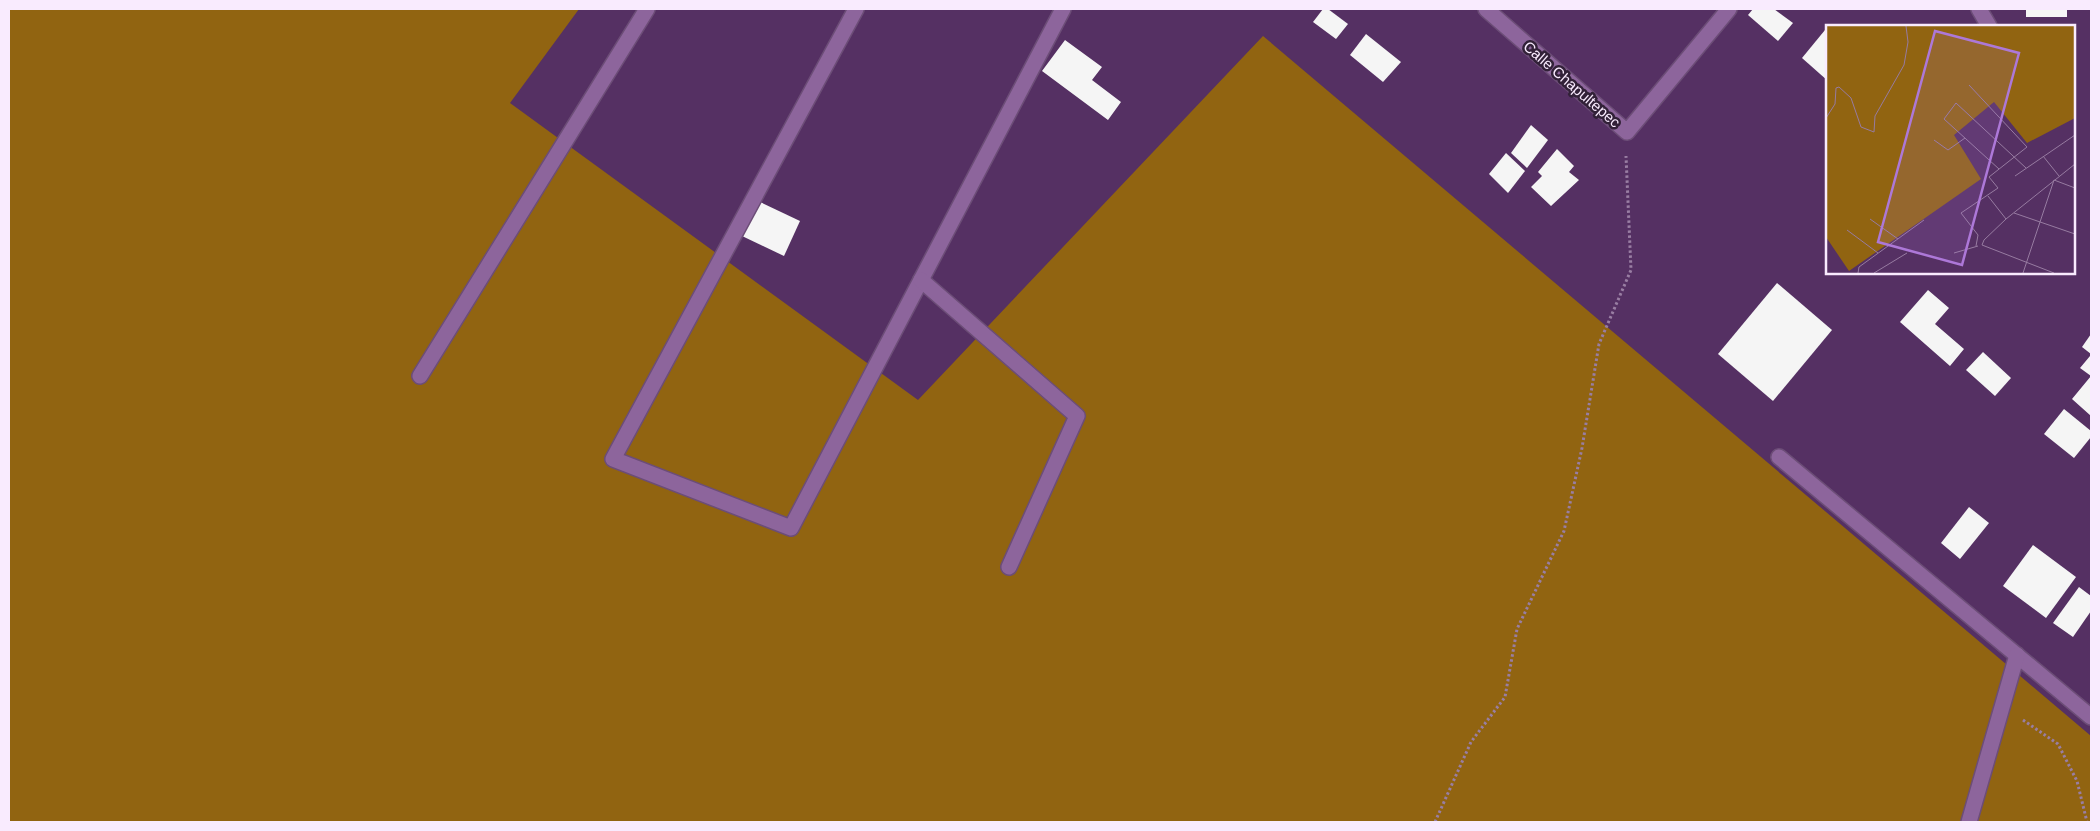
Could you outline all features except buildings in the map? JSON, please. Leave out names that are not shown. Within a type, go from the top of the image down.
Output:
[{"type":"street","points":[[420,376],[647,9]]},
{"type":"street","points":[[856,9],[614,459],[791,528],[1063,9]]},
{"type":"street","name":"Calle Chapultepec","points":[[1486,9],[1627,132],[1729,9]]},
{"type":"street","points":[[1979,9],[1987,25]]},
{"type":"street","points":[[921,280],[1077,416],[1009,567]]},
{"type":"street","points":[[1779,458],[2091,717]]},
{"type":"street","points":[[1969,822],[2017,655]]},
{"type":"path","points":[[1435,822],[1471,742],[1505,697],[1517,629],[1564,531],[1582,448],[1599,344],[1631,270],[1626,177],[1627,132]]},
{"type":"path","points":[[2002,705],[2058,744],[2077,781],[2087,822]]},
{"type":"shaded area","points":[[9,9],[579,9],[510,103],[918,400],[1263,36],[2091,736],[2091,822],[9,822]]}]
